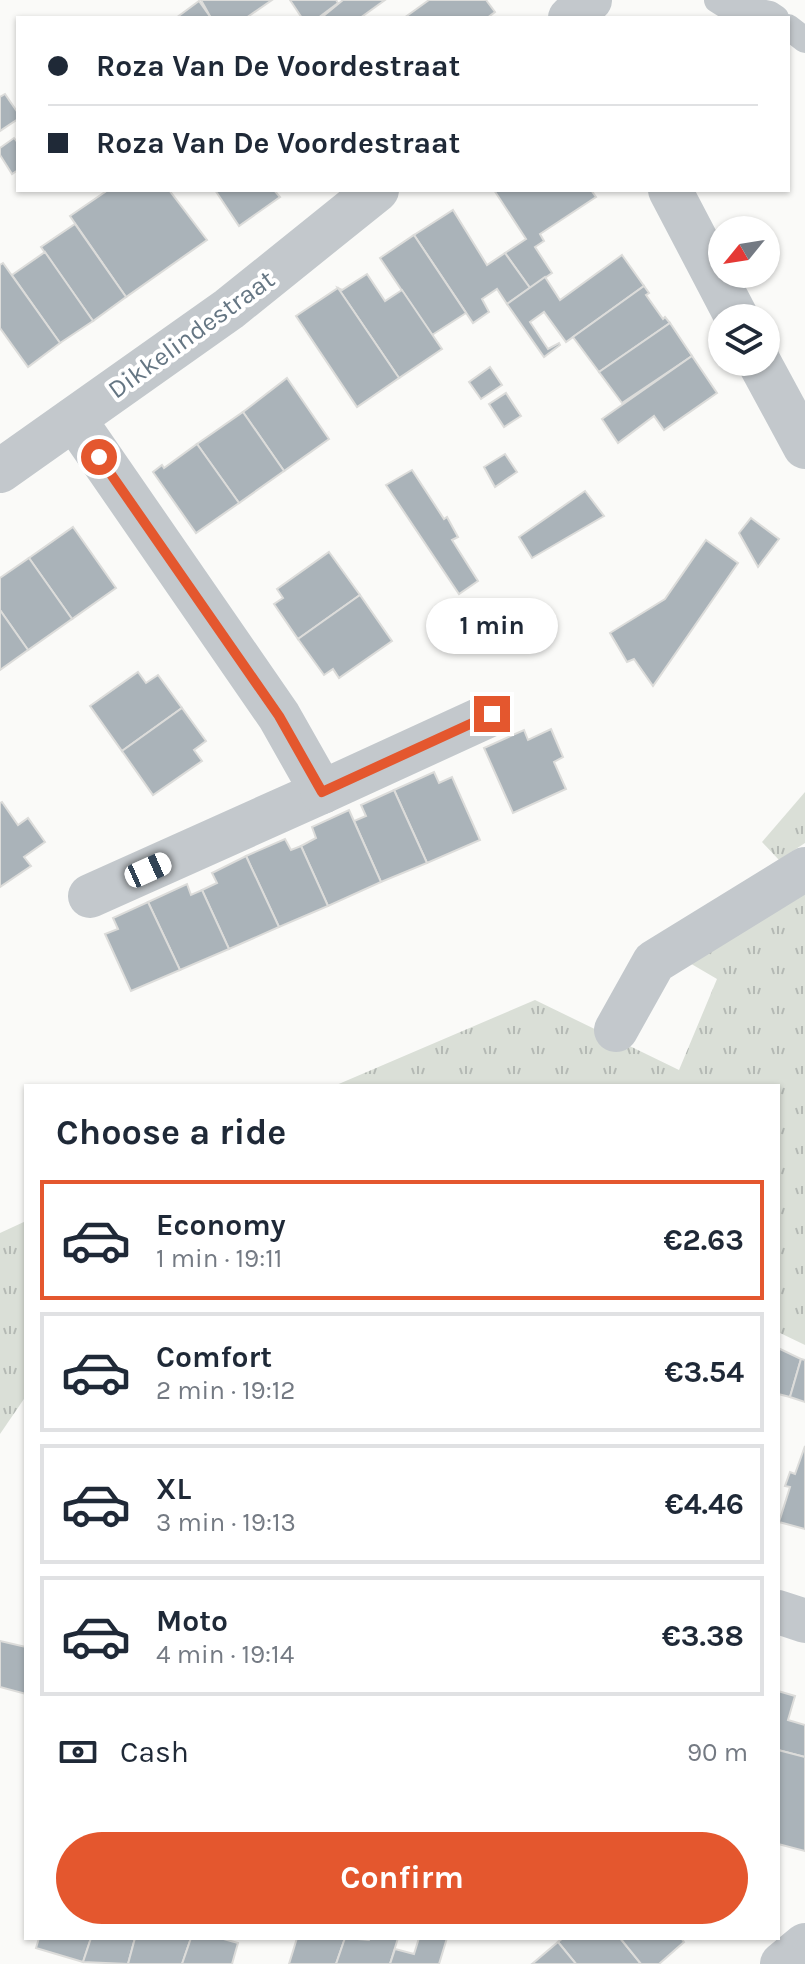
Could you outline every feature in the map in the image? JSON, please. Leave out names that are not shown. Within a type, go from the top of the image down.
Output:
[{"type":"street","points":[[572,16],[590,0]]},
{"type":"street","name":"Dikkelindestraat","points":[[0,471],[229,309],[375,192]]},
{"type":"street","points":[[671,192],[730,304]]},
{"type":"street","points":[[767,376],[805,447]]},
{"type":"street","points":[[74,419],[279,716],[322,792]]},
{"type":"street","points":[[90,896],[492,714]]},
{"type":"street","points":[[616,1030],[654,962],[805,869]]},
{"type":"street","points":[[780,1613],[805,1621]]},
{"type":"street","points":[[782,1964],[805,1945]]},
{"type":"lane","points":[[717,0],[725,5],[773,16]]},
{"type":"green space","points":[[805,792],[805,843],[779,860],[762,842]]},
{"type":"green space","points":[[805,892],[805,1345],[780,1333],[780,1084],[339,1084],[535,1000],[679,1070],[717,979],[688,962]]},
{"type":"green space","points":[[24,1222],[24,1399],[0,1434],[0,1233]]},
{"type":"building","points":[[201,0],[272,0],[249,16],[210,16]]},
{"type":"building","points":[[290,0],[336,0],[338,3],[321,16],[301,16]]},
{"type":"building","points":[[343,0],[385,0],[363,16],[323,16]]},
{"type":"building","points":[[429,0],[486,0],[495,12],[490,16],[407,16]]},
{"type":"building","points":[[199,1],[210,16],[179,16]]},
{"type":"building","points":[[5,94],[16,110],[16,120],[0,131],[0,97]]},
{"type":"building","points":[[14,138],[16,140],[16,171],[12,174],[0,155],[0,148]]},
{"type":"building","points":[[105,192],[171,192],[207,240],[126,297],[70,216]]},
{"type":"building","points":[[216,192],[276,192],[280,197],[239,226]]},
{"type":"building","points":[[495,192],[592,192],[596,197],[540,234],[544,241],[535,247],[552,273],[530,288],[505,253],[526,239]]},
{"type":"building","points":[[453,210],[487,265],[505,253],[530,288],[507,304],[497,289],[482,299],[489,312],[473,323],[414,235]]},
{"type":"building","points":[[75,224],[126,297],[93,321],[41,247]]},
{"type":"building","points":[[414,235],[466,313],[432,335],[380,258]]},
{"type":"building","points":[[45,252],[93,321],[60,343],[12,275]]},
{"type":"building","points":[[622,255],[644,286],[566,342],[544,312],[530,322],[548,349],[560,345],[544,357],[507,304],[545,277],[560,300]]},
{"type":"building","points":[[3,263],[60,343],[28,367],[0,328],[0,265]]},
{"type":"building","points":[[367,274],[385,301],[402,290],[442,349],[399,378],[338,288],[342,290]]},
{"type":"building","points":[[644,286],[649,293],[646,295],[663,319],[665,317],[670,323],[599,372],[573,337]]},
{"type":"building","points":[[338,288],[399,378],[357,407],[296,316]]},
{"type":"building","points":[[670,323],[692,356],[622,403],[599,372]]},
{"type":"building","points":[[692,356],[717,393],[664,430],[654,416],[618,443],[602,419]]},
{"type":"building","points":[[490,367],[502,385],[481,399],[469,382]]},
{"type":"building","points":[[287,378],[329,439],[284,471],[243,412]]},
{"type":"building","points":[[506,393],[521,416],[504,427],[489,404]]},
{"type":"building","points":[[243,412],[284,471],[239,503],[197,444]]},
{"type":"building","points":[[197,444],[239,503],[196,533],[153,472],[162,465],[164,468]]},
{"type":"building","points":[[505,454],[517,472],[495,487],[484,467]]},
{"type":"building","points":[[412,470],[444,519],[447,517],[458,537],[452,540],[478,581],[459,594],[386,485]]},
{"type":"building","points":[[585,491],[604,516],[532,558],[519,537]]},
{"type":"building","points":[[751,518],[779,539],[758,567],[739,533]]},
{"type":"building","points":[[73,527],[116,588],[72,619],[29,558]]},
{"type":"building","points":[[706,540],[738,563],[653,686],[634,659],[627,662],[610,633],[665,599]]},
{"type":"building","points":[[329,552],[360,595],[298,639],[274,604],[283,598],[277,589]]},
{"type":"building","points":[[29,558],[72,619],[28,650],[0,610],[0,578]]},
{"type":"building","points":[[360,595],[392,641],[339,678],[333,669],[324,675],[298,639]]},
{"type":"building","points":[[0,610],[28,650],[0,670]]},
{"type":"building","points":[[138,672],[146,683],[158,675],[182,708],[122,751],[90,706]]},
{"type":"building","points":[[182,708],[206,741],[194,750],[202,761],[153,795],[122,751]]},
{"type":"building","points":[[551,729],[563,757],[554,762],[566,789],[513,813],[484,748],[524,730],[528,740]]},
{"type":"building","points":[[434,772],[439,783],[452,777],[480,840],[427,863],[394,790]]},
{"type":"building","points":[[394,790],[427,863],[381,882],[354,821],[366,816],[361,805]]},
{"type":"building","points":[[0,803],[18,825],[28,818],[45,842],[24,857],[31,866],[0,887]]},
{"type":"building","points":[[349,810],[381,882],[328,906],[301,846],[316,838],[312,827]]},
{"type":"building","points":[[285,839],[291,850],[301,846],[328,906],[279,927],[246,856]]},
{"type":"building","points":[[246,856],[279,927],[229,949],[202,890],[217,883],[212,873]]},
{"type":"building","points":[[187,884],[191,895],[202,890],[229,949],[180,970],[148,902]]},
{"type":"building","points":[[148,902],[180,970],[131,991],[105,934],[118,929],[113,918]]},
{"type":"building","points":[[780,1349],[801,1359],[790,1397],[780,1394]]},
{"type":"building","points":[[801,1359],[805,1360],[805,1402],[790,1397]]},
{"type":"building","points":[[805,1446],[805,1529],[780,1522],[790,1487],[785,1486],[790,1472],[795,1474]]},
{"type":"building","points":[[0,1641],[24,1647],[24,1693],[0,1687]]},
{"type":"building","points":[[780,1692],[795,1696],[788,1720],[805,1725],[805,1757],[780,1751]]},
{"type":"building","points":[[780,1751],[805,1757],[805,1851],[780,1845]]},
{"type":"building","points":[[38,1940],[90,1940],[83,1962],[36,1948]]},
{"type":"building","points":[[90,1940],[134,1940],[128,1964],[83,1962]]},
{"type":"building","points":[[134,1940],[190,1940],[182,1964],[128,1964]]},
{"type":"building","points":[[190,1940],[238,1943],[232,1964],[182,1964]]},
{"type":"building","points":[[296,1940],[344,1940],[336,1964],[289,1964]]},
{"type":"building","points":[[344,1940],[397,1940],[390,1964],[336,1964]]},
{"type":"building","points":[[418,1940],[446,1940],[439,1964],[390,1964],[395,1949],[414,1954]]},
{"type":"building","points":[[622,1940],[641,1964],[576,1964],[558,1942]]},
{"type":"building","points":[[622,1940],[684,1942],[659,1964],[641,1964]]},
{"type":"building","points":[[558,1942],[576,1964],[532,1964]]},
{"type":"route","points":[[99,457],[279,716],[322,792],[492,714]]}]
